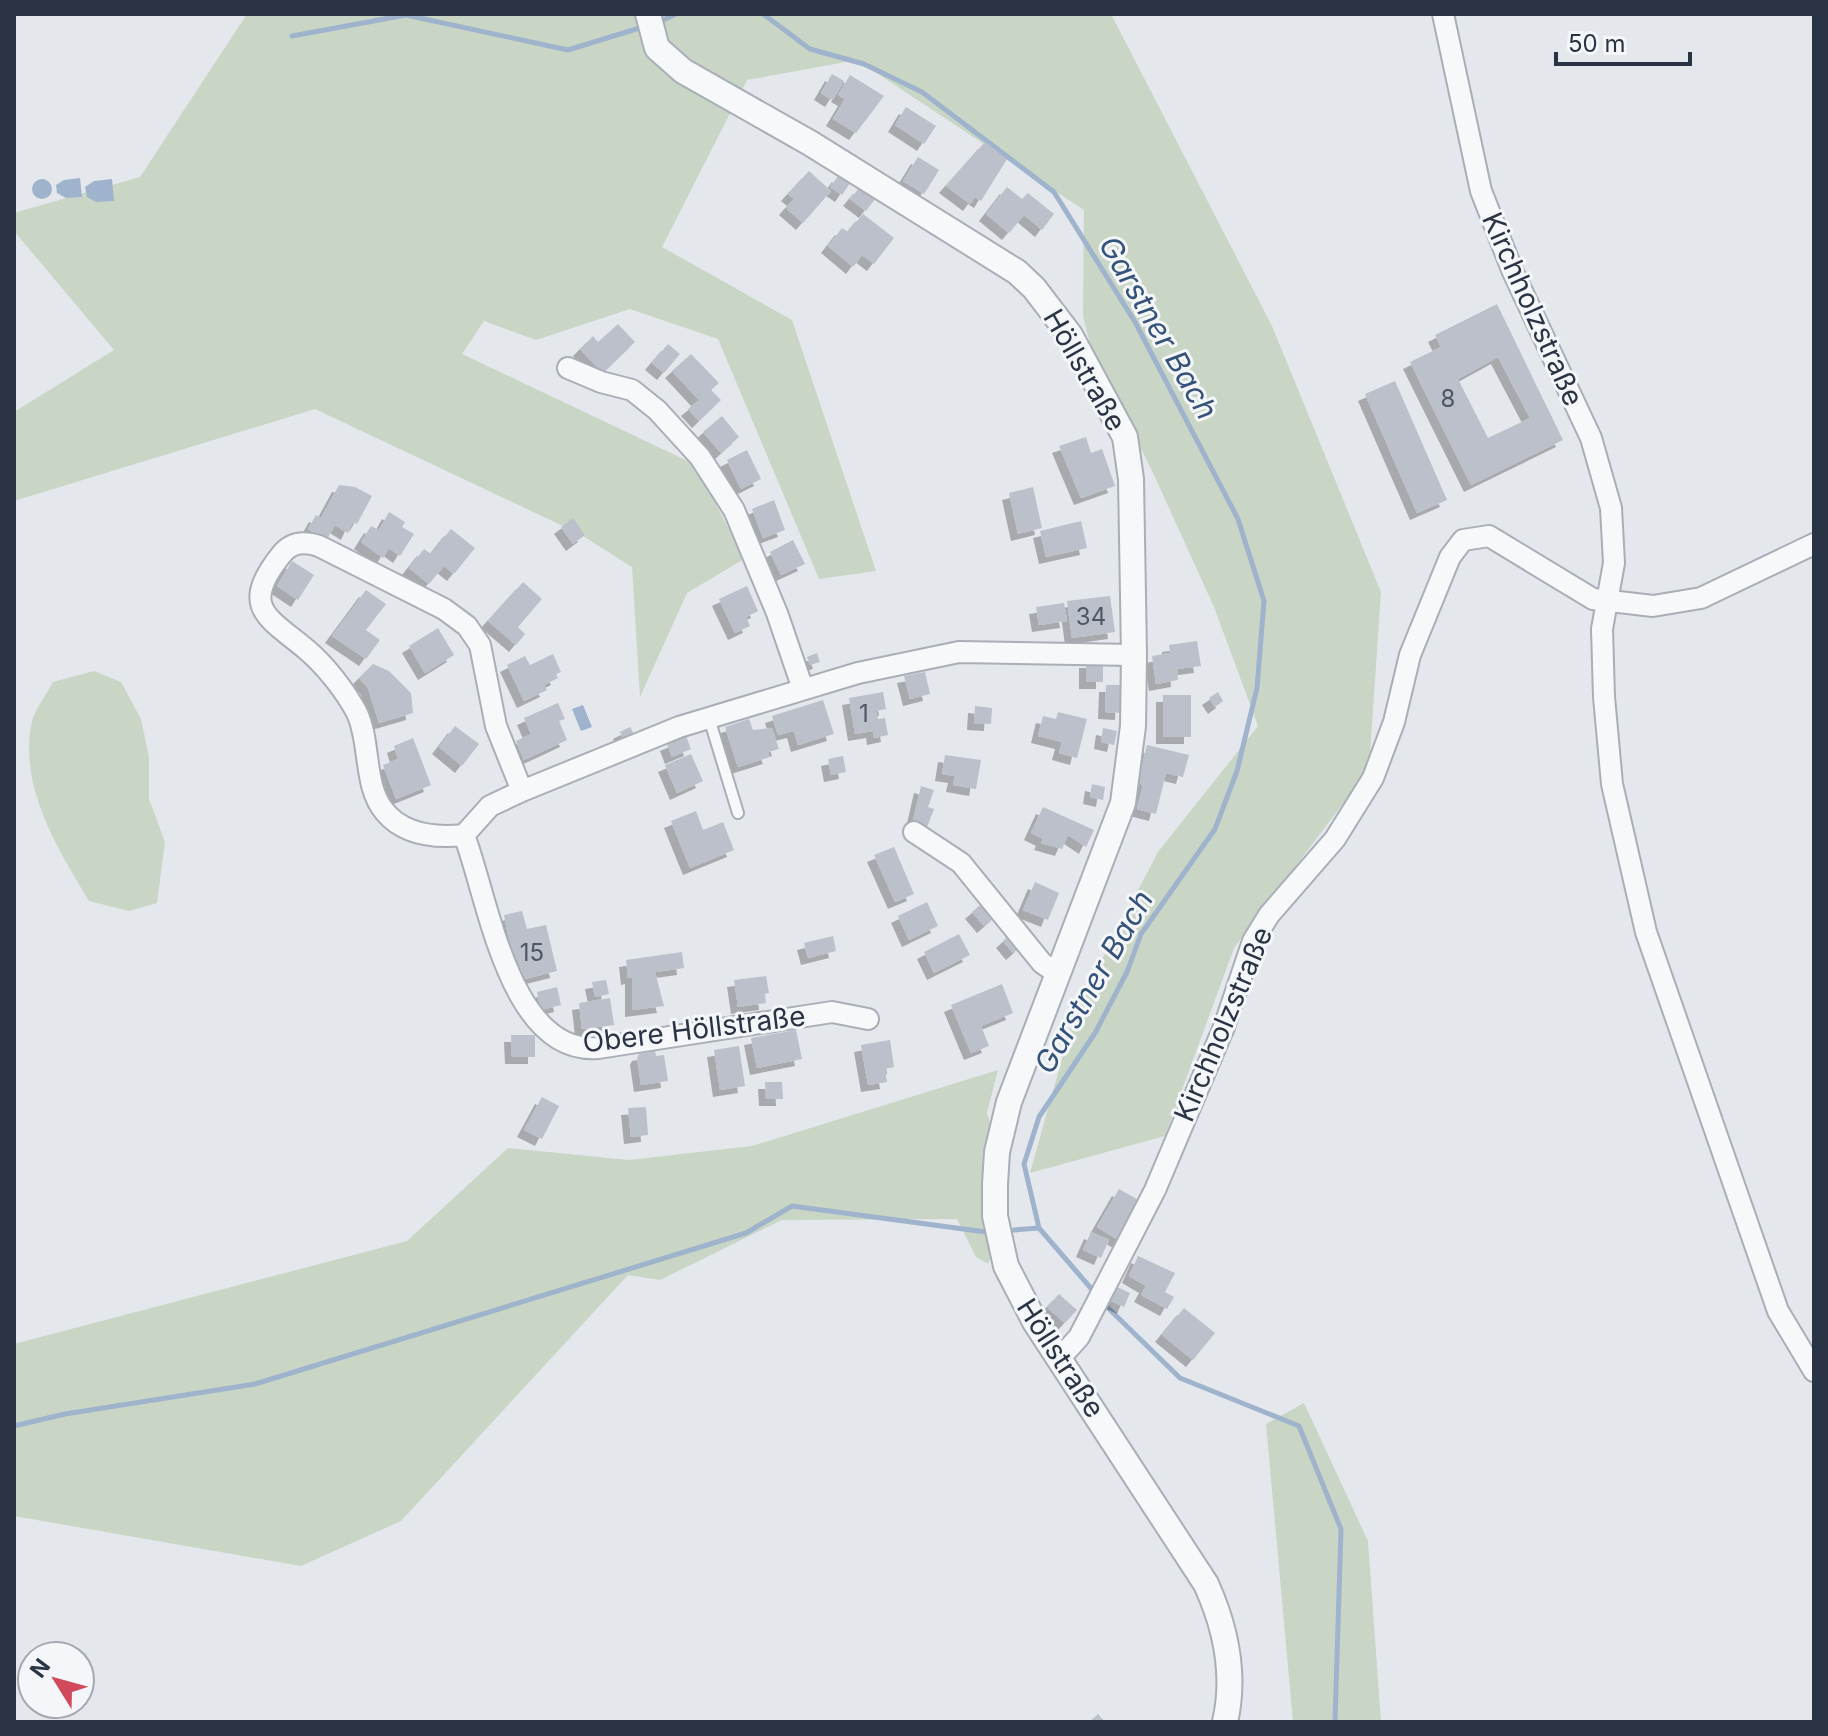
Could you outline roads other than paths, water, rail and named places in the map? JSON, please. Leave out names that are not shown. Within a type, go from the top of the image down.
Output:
[{"type":"street","name":"Höllstraße","points":[[648,14],[657,48],[683,71],[810,143],[1017,272],[1053,310],[1125,437],[1131,479],[1134,655],[1133,726],[1123,803],[1009,1102],[997,1152],[995,1216],[1006,1266],[1035,1322],[1206,1584],[1218,1611],[1229,1660],[1225,1722]]},
{"type":"street","name":"Kirchholzstraße","points":[[1443,14],[1481,191],[1513,272],[1575,401],[1603,473],[1614,544],[1614,563],[1605,603],[1602,657],[1612,784],[1646,932],[1778,1311],[1814,1371]]},
{"type":"street","points":[[568,368],[640,395],[684,438],[714,476],[734,510],[777,613],[803,689]]},
{"type":"street","name":"Kirchholzstraße","points":[[1060,1358],[1072,1348],[1088,1320],[1155,1190],[1220,1037],[1253,941],[1269,915],[1335,839],[1373,778],[1394,722],[1418,633],[1455,547],[1470,537],[1489,536],[1579,593],[1605,603]]},
{"type":"street","points":[[522,791],[496,726],[480,645],[467,626],[444,609],[319,546],[303,542],[288,548],[263,583],[262,612],[275,627],[312,654],[356,710],[380,805],[393,820],[418,833],[445,837],[464,835],[490,806],[522,791],[709,718],[900,662],[959,652],[1134,655]]},
{"type":"street","points":[[1605,603],[1653,606],[1686,602],[1738,582],[1814,544]]},
{"type":"street","points":[[914,832],[961,863],[1042,963],[1058,974]]},
{"type":"street","name":"Obere Höllstraße","points":[[464,835],[513,984],[545,1027],[567,1044],[598,1048],[832,1012],[851,1012],[868,1019]]},
{"type":"lane","points":[[709,718],[738,813]]},
{"type":"water","points":[[80,178],[82,197],[66,198],[57,193],[56,185],[64,180]]},
{"type":"water","points":[[42,179],[49,182],[52,189],[49,196],[42,199],[35,196],[32,189],[35,182]]},
{"type":"water","points":[[112,179],[114,201],[96,202],[87,197],[85,187],[94,181]]},
{"type":"water","points":[[583,705],[592,727],[581,731],[572,709]]},
{"type":"waterway","points":[[659,22],[676,14]]},
{"type":"waterway","name":"Garstner Bach","points":[[763,14],[810,49],[864,64],[922,92],[1054,192],[1135,322],[1238,519],[1264,601],[1257,688],[1237,771],[1215,829],[1141,934],[1127,972],[1095,1033],[1039,1117],[1024,1164],[1039,1228],[1095,1293]]},
{"type":"waterway","points":[[292,36],[406,15],[568,50],[646,26]]},
{"type":"waterway","points":[[14,1426],[65,1414],[255,1384],[746,1233],[792,1206],[986,1232]]},
{"type":"waterway","points":[[1014,1230],[1039,1228]]},
{"type":"waterway","name":"Garstner Bach","points":[[1104,1304],[1180,1378],[1299,1426],[1341,1529],[1335,1722]]}]
